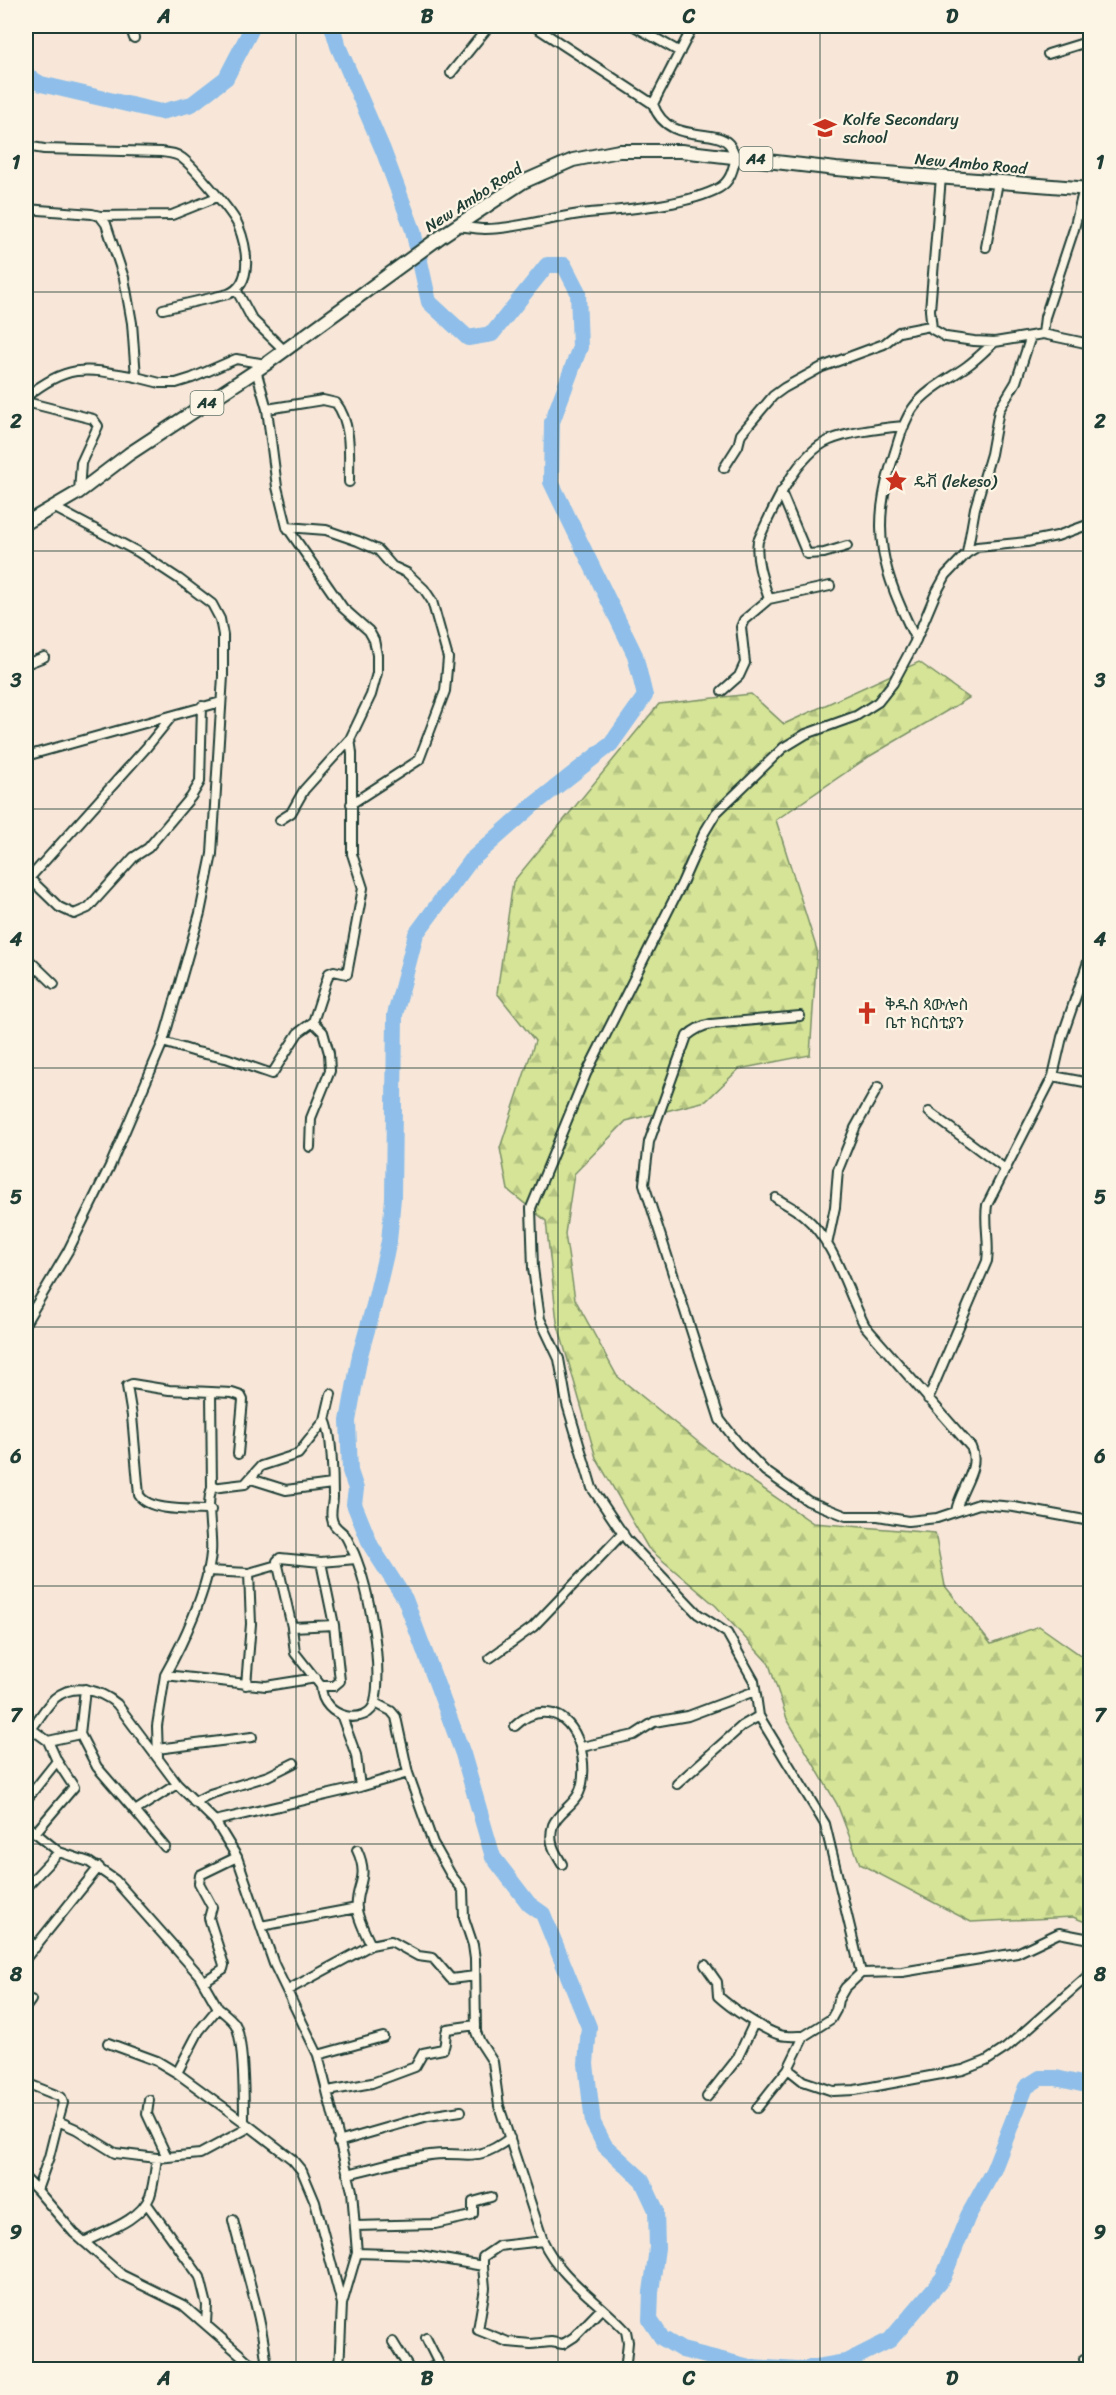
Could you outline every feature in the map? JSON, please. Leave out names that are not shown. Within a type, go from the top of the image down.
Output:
[{"type":"main road","name":"New Ambo Road","points":[[26,523],[55,508],[129,454],[261,367],[443,235],[523,182],[573,160],[598,154],[642,150],[736,157],[840,169],[1087,188]]},
{"type":"street","points":[[130,26],[134,38]]},
{"type":"street","points":[[451,73],[489,26]]},
{"type":"street","points":[[457,226],[486,229],[579,214],[622,211],[706,194],[721,187],[728,180],[736,157],[724,140],[689,133],[663,121],[653,104],[534,26]]},
{"type":"street","points":[[634,26],[680,52]]},
{"type":"street","points":[[653,104],[693,26]]},
{"type":"street","points":[[1048,54],[1090,41]]},
{"type":"street","points":[[26,140],[32,147],[44,149],[176,154],[184,159],[217,197],[238,224],[247,271],[237,291],[163,309]]},
{"type":"street","points":[[941,177],[930,326],[932,329],[946,337],[994,342],[1043,334],[1090,344]]},
{"type":"street","points":[[986,247],[998,182]]},
{"type":"street","points":[[1043,334],[1045,317],[1087,188]]},
{"type":"street","points":[[26,209],[100,216],[172,215],[217,197]]},
{"type":"street","points":[[100,216],[113,242],[124,278],[132,323],[136,377]]},
{"type":"street","points":[[237,291],[252,319],[284,350]]},
{"type":"street","points":[[724,468],[738,446],[741,434],[773,396],[784,388],[822,367],[876,348],[899,332],[930,326]]},
{"type":"street","points":[[967,553],[975,508],[991,454],[999,410],[1016,382],[1031,336]]},
{"type":"street","points":[[916,640],[890,582],[880,526],[888,474],[904,426],[913,408],[930,391],[969,364],[994,342]]},
{"type":"street","points":[[26,397],[39,386],[65,373],[98,369],[160,383],[176,383],[236,359],[261,367],[277,487],[286,527],[343,608],[363,623],[374,640],[377,673],[371,695],[350,739],[304,790],[291,813],[280,820]]},
{"type":"street","points":[[267,409],[323,400],[336,403],[346,428],[349,482]]},
{"type":"street","points":[[26,402],[93,419],[96,422],[98,426],[81,463],[79,492]]},
{"type":"street","points":[[769,599],[757,557],[758,541],[781,492],[809,455],[831,440],[904,426]]},
{"type":"street","points":[[781,492],[807,554],[824,553],[847,546]]},
{"type":"street","points":[[26,1322],[69,1251],[111,1166],[163,1042],[200,913],[212,854],[221,702],[223,635],[220,619],[212,604],[138,552],[55,508]]},
{"type":"street","points":[[861,1972],[825,1824],[759,1716],[754,1681],[727,1633],[698,1614],[623,1533],[592,1488],[567,1404],[559,1359],[540,1319],[533,1268],[531,1208],[586,1074],[713,818],[769,759],[783,748],[806,734],[871,708],[893,683],[946,575],[967,553],[977,547],[1027,542],[1057,536],[1090,524]]},
{"type":"street","points":[[286,527],[326,530],[358,541],[378,550],[392,566],[407,573],[424,589],[432,602],[448,658],[445,691],[419,760],[351,804]]},
{"type":"street","points":[[722,691],[739,676],[744,663],[741,627],[744,620],[769,599],[830,586]]},
{"type":"street","points":[[26,664],[44,657]]},
{"type":"street","points":[[26,756],[221,702]]},
{"type":"street","points":[[172,716],[146,748],[27,878],[64,910],[74,914],[88,908],[134,857],[148,848],[191,797],[200,782],[202,706]]},
{"type":"street","points":[[163,1042],[226,1058],[272,1074],[298,1033],[313,1022],[329,973],[334,971],[346,975],[363,888],[351,854],[352,753],[350,739]]},
{"type":"street","points":[[928,1399],[987,1261],[989,1248],[985,1219],[987,1205],[1053,1076],[1062,1037],[1090,956]]},
{"type":"street","points":[[26,957],[54,984]]},
{"type":"street","points":[[26,981],[37,968]]},
{"type":"street","points":[[800,1016],[711,1024],[701,1026],[687,1036],[648,1142],[643,1176],[664,1250],[720,1420],[765,1471],[808,1501],[846,1516],[878,1516],[908,1521],[937,1518],[979,1504],[1090,1521]]},
{"type":"street","points":[[310,1147],[311,1118],[330,1071],[329,1053],[323,1032],[313,1022]]},
{"type":"street","points":[[1053,1076],[1090,1083]]},
{"type":"street","points":[[827,1245],[835,1207],[838,1170],[855,1128],[878,1087]]},
{"type":"street","points":[[929,1112],[1005,1169]]},
{"type":"street","points":[[776,1198],[803,1215],[819,1231],[843,1274],[854,1305],[865,1326],[928,1399],[957,1428],[975,1455],[975,1465],[958,1500],[956,1511]]},
{"type":"street","points":[[211,1510],[152,1506],[142,1501],[139,1495],[127,1386],[132,1384],[169,1390],[239,1394],[243,1398],[238,1454]]},
{"type":"street","points":[[159,1759],[157,1726],[165,1675],[192,1621],[211,1554],[211,1392]]},
{"type":"street","points":[[212,1488],[245,1484],[261,1466],[298,1454],[325,1420],[331,1394]]},
{"type":"street","points":[[325,1420],[328,1425],[333,1523],[345,1534],[356,1559],[376,1647],[375,1703],[371,1710],[360,1716],[342,1717],[332,1711],[325,1701],[321,1686],[296,1653],[277,1561],[280,1558],[321,1562],[356,1559]]},
{"type":"street","points":[[250,1479],[286,1490],[332,1484]]},
{"type":"street","points":[[490,1658],[533,1627],[623,1533]]},
{"type":"street","points":[[321,1562],[334,1625],[340,1681],[334,1686],[321,1686]]},
{"type":"street","points":[[207,1571],[249,1573],[277,1565]]},
{"type":"street","points":[[246,1685],[251,1624],[249,1573]]},
{"type":"street","points":[[292,1627],[334,1625]]},
{"type":"street","points":[[165,1675],[266,1686],[316,1678]]},
{"type":"street","points":[[84,1689],[81,1734],[97,1767],[165,1847]]},
{"type":"street","points":[[35,1833],[74,1786],[57,1761],[48,1741],[28,1727],[55,1698],[67,1691],[84,1689],[106,1694],[117,1704],[177,1784],[215,1821],[237,1857],[274,1964],[318,2055],[352,2191],[357,2253],[342,2304],[339,2370]]},
{"type":"street","points":[[582,1747],[634,1735],[654,1722],[688,1716],[755,1691]]},
{"type":"street","points":[[375,1703],[391,1710],[396,1717],[408,1773],[433,1843],[451,1875],[463,1890],[464,1918],[473,1945],[476,2025],[480,2042],[493,2062],[499,2106],[543,2241],[550,2256],[569,2278],[626,2331],[628,2337],[626,2362]]},
{"type":"street","points":[[515,1726],[525,1716],[546,1713],[557,1715],[575,1733],[582,1747],[581,1788],[575,1800],[557,1818],[551,1833],[551,1844],[562,1864]]},
{"type":"street","points":[[677,1784],[742,1726],[759,1716]]},
{"type":"street","points":[[342,1717],[356,1755],[360,1787]]},
{"type":"street","points":[[48,1741],[81,1734]]},
{"type":"street","points":[[157,1749],[252,1737]]},
{"type":"street","points":[[26,1800],[57,1761]]},
{"type":"street","points":[[194,1802],[210,1794],[268,1776],[294,1763]]},
{"type":"street","points":[[215,1821],[360,1787],[408,1773]]},
{"type":"street","points":[[135,1812],[177,1784]]},
{"type":"street","points":[[26,1825],[59,1852],[99,1867],[135,1900],[203,1982],[218,2008],[234,2023],[238,2031],[247,2125]]},
{"type":"street","points":[[357,1850],[364,1872],[357,1908],[371,1945]]},
{"type":"street","points":[[26,1887],[59,1852]]},
{"type":"street","points":[[203,1982],[223,1969],[224,1965],[209,1918],[212,1907],[199,1883],[200,1875],[237,1857]]},
{"type":"street","points":[[26,1958],[99,1867]]},
{"type":"street","points":[[261,1926],[357,1908]]},
{"type":"street","points":[[757,2108],[788,2069],[804,2036],[831,2019],[845,1988],[861,1972],[902,1972],[1017,1953],[1059,1933],[1090,1938]]},
{"type":"street","points":[[26,1935],[35,1948]]},
{"type":"street","points":[[288,1990],[371,1945],[391,1941],[418,1956],[433,1958],[451,1979],[475,1976]]},
{"type":"street","points":[[705,1965],[717,1982],[718,1996],[754,2023],[780,2035],[804,2036]]},
{"type":"street","points":[[788,2069],[803,2082],[833,2091],[855,2090],[963,2070],[986,2061],[1006,2048],[1090,1974]]},
{"type":"street","points":[[26,2007],[32,2000]]},
{"type":"street","points":[[177,2073],[199,2031],[218,2008]]},
{"type":"street","points":[[707,2097],[737,2059],[754,2023]]},
{"type":"street","points":[[328,2091],[372,2083],[415,2067],[423,2053],[443,2049],[447,2029],[476,2025]]},
{"type":"street","points":[[318,2055],[383,2037]]},
{"type":"street","points":[[108,2043],[157,2061],[177,2073],[292,2159],[311,2187],[342,2304]]},
{"type":"street","points":[[26,2083],[61,2097],[63,2103],[49,2157],[37,2190]]},
{"type":"street","points":[[149,2100],[147,2114],[167,2157]]},
{"type":"street","points":[[338,2142],[428,2116],[461,2111]]},
{"type":"street","points":[[58,2121],[76,2129],[115,2153],[157,2158],[200,2154],[247,2125]]},
{"type":"street","points":[[347,2174],[430,2155],[485,2154],[510,2138]]},
{"type":"street","points":[[84,2242],[131,2218],[147,2204],[157,2158]]},
{"type":"street","points":[[26,2179],[84,2242],[122,2275],[183,2305],[258,2370]]},
{"type":"street","points":[[355,2226],[435,2224],[471,2217],[473,2202],[491,2197]]},
{"type":"street","points":[[147,2204],[200,2277],[207,2305],[206,2324]]},
{"type":"street","points":[[233,2220],[265,2344],[267,2370]]},
{"type":"street","points":[[543,2241],[499,2246],[483,2257],[485,2288],[478,2330],[508,2342],[563,2344],[574,2337],[602,2308]]},
{"type":"street","points":[[357,2253],[420,2255],[483,2266]]},
{"type":"street","points":[[426,2338],[439,2364],[426,2370]]},
{"type":"street","points":[[393,2342],[410,2370]]},
{"type":"street","points":[[1084,2360],[1086,2370]]},
{"type":"green space","points":[[919,662],[969,698],[870,756],[776,820],[817,950],[810,1055],[739,1069],[706,1101],[626,1121],[574,1174],[565,1234],[575,1299],[617,1376],[713,1454],[813,1523],[935,1533],[945,1586],[991,1644],[1039,1626],[1090,1662],[1090,1924],[1073,1917],[971,1922],[860,1864],[837,1804],[787,1719],[769,1664],[716,1606],[648,1548],[596,1458],[557,1322],[546,1221],[508,1190],[500,1148],[535,1041],[497,993],[513,882],[659,704],[751,694],[784,724]]},
{"type":"waterway","points":[[26,75],[41,84],[161,112],[192,104],[226,78],[253,26]]},
{"type":"waterway","points":[[332,26],[338,46],[383,150],[413,230],[429,302],[468,338],[492,334],[547,265],[564,265],[578,292],[580,347],[552,422],[551,482],[635,655],[645,696],[611,744],[532,806],[470,861],[416,934],[395,1015],[393,1198],[389,1241],[360,1355],[348,1421],[350,1471],[356,1489],[354,1504],[371,1546],[405,1599],[463,1754],[493,1857],[529,1904],[543,1914],[589,2027],[586,2064],[593,2123],[605,2146],[642,2180],[656,2210],[657,2248],[650,2320],[662,2338],[682,2350],[750,2367],[798,2370]]},
{"type":"waterway","points":[[799,2370],[846,2362],[890,2340],[943,2278],[968,2216],[993,2171],[1026,2087],[1040,2078],[1056,2078],[1090,2086]]},
{"type":"place","name":"Kolfe Secondary school","points":[[825,128]]},
{"type":"place","name":"ዴቭ (lekeso)","points":[[896,481]]},
{"type":"place","name":"ቅዱስ ጳውሎስ ቤተ ክርስቲያን","points":[[867,1013]]}]
